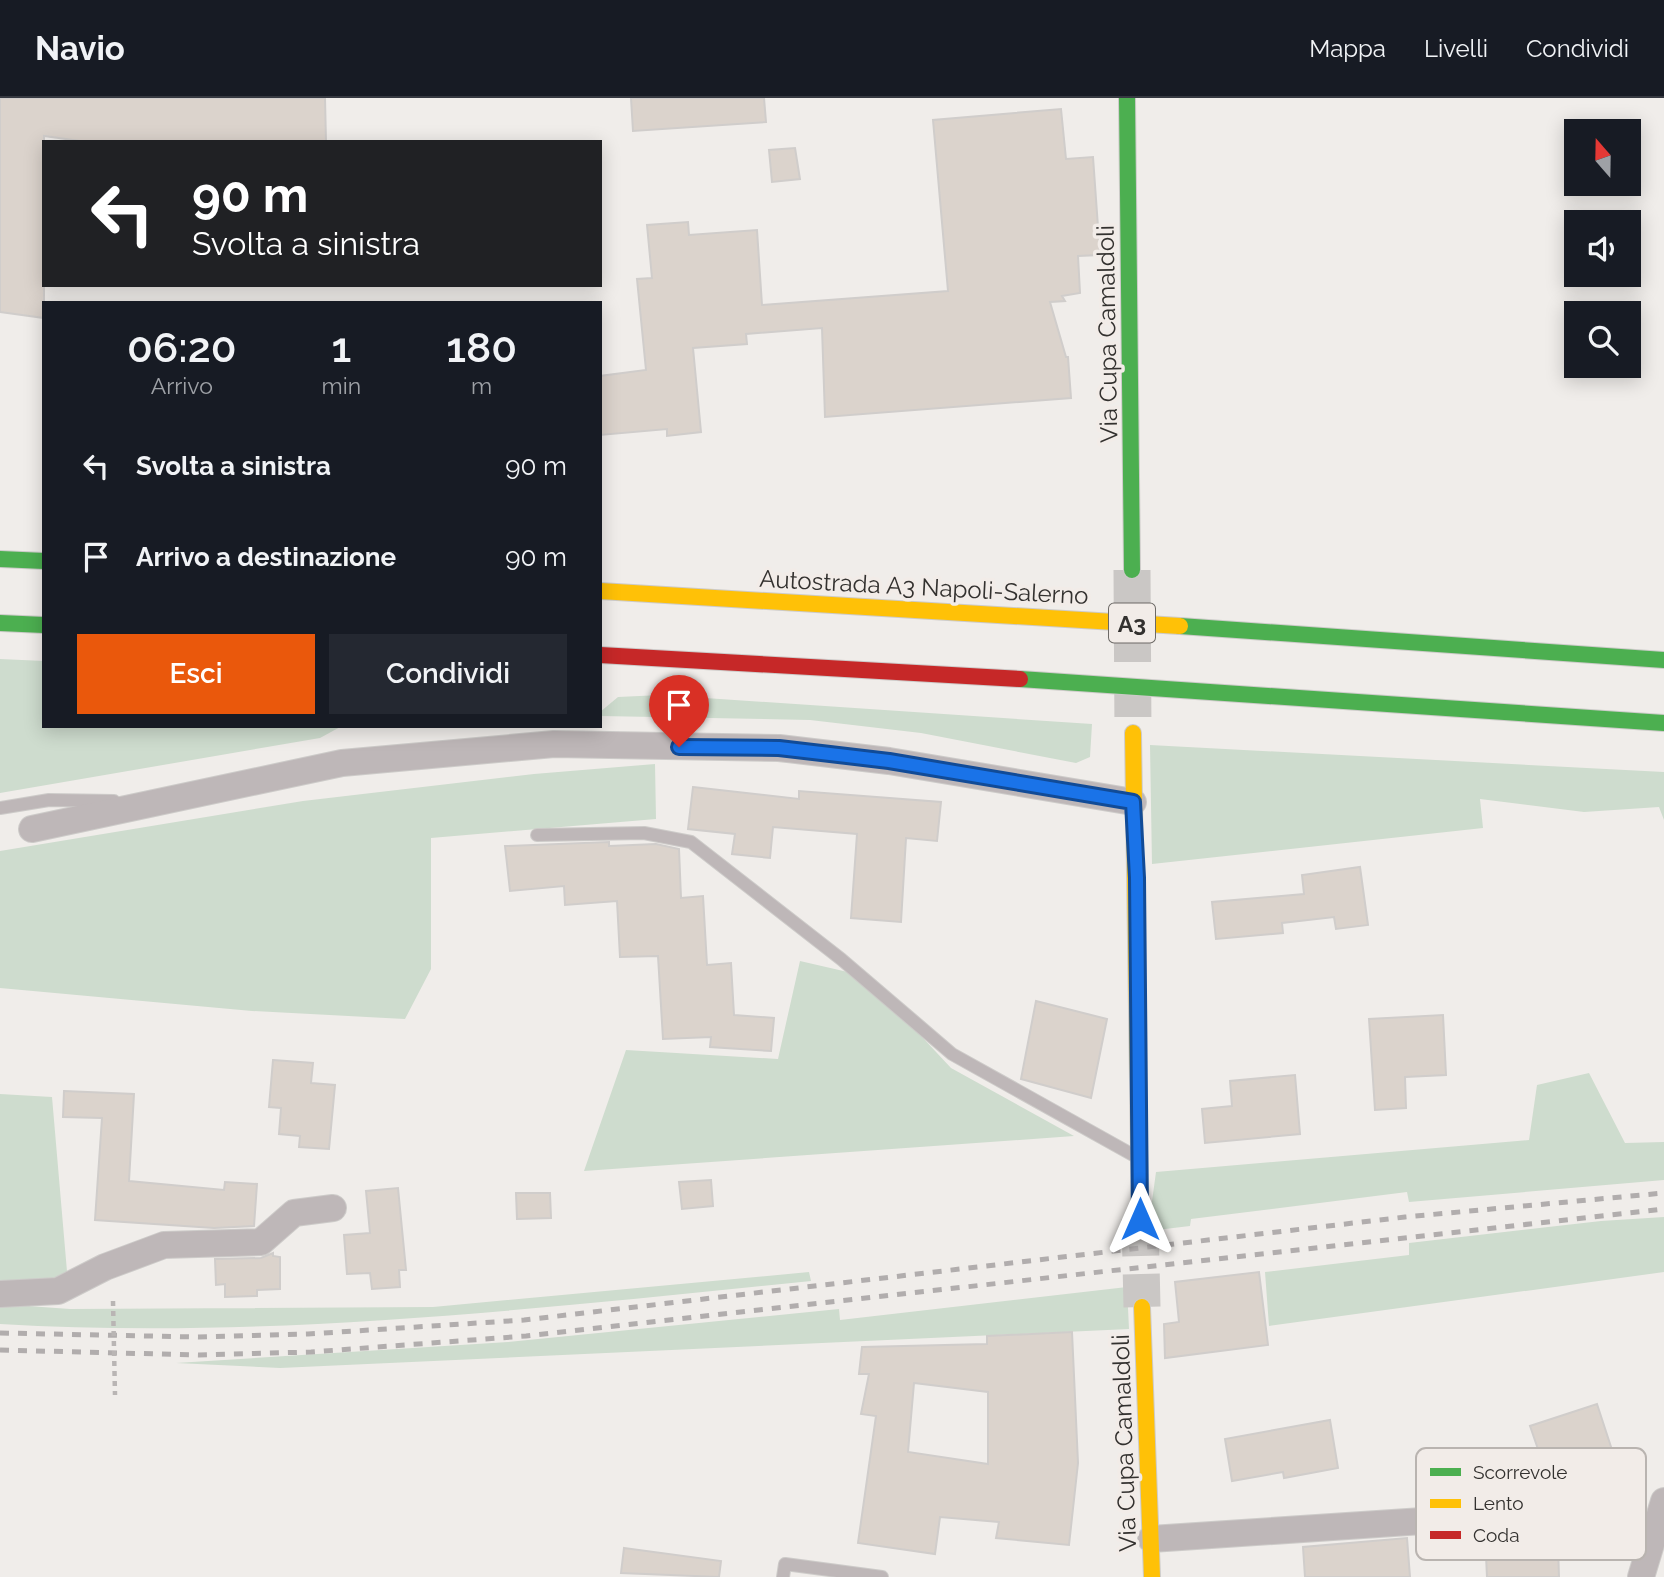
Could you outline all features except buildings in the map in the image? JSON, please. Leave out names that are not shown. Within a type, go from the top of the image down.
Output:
[{"type":"main road","name":"Via Cupa Camaldoli","points":[[1126,98],[1132,570]]},
{"type":"main road","points":[[0,559],[42,561]]},
{"type":"main road","name":"Autostrada A3 Napoli-Salerno","points":[[602,591],[1106,621],[1664,660]]},
{"type":"main road","points":[[0,623],[42,625]]},
{"type":"main road","points":[[602,655],[915,672],[1664,723]]},
{"type":"main road","points":[[1133,733],[1140,1219]]},
{"type":"main road","name":"Via Cupa Camaldoli","points":[[1142,1307],[1152,1577]]},
{"type":"street","points":[[32,829],[342,763],[554,744],[779,748],[889,761],[1133,802]]},
{"type":"street","points":[[0,1294],[58,1291],[105,1267],[164,1245],[261,1242],[294,1213],[333,1208]]},
{"type":"street","points":[[1641,1577],[1664,1501]]},
{"type":"street","points":[[1151,1539],[1416,1521]]},
{"type":"lane","points":[[0,808],[49,800],[157,803]]},
{"type":"lane","points":[[537,835],[643,833],[691,842],[841,959],[951,1054],[1140,1159]]},
{"type":"lane","points":[[783,1577],[785,1564],[882,1577]]},
{"type":"path","points":[[113,1301],[115,1395]]},
{"type":"green space","points":[[0,659],[42,661],[42,728],[338,728],[320,738],[0,793]]},
{"type":"green space","points":[[661,695],[1092,724],[1090,757],[1076,763],[921,733],[810,720],[602,716],[602,710],[618,697]]},
{"type":"green space","points":[[1150,745],[1664,772],[1664,820],[1659,807],[1584,812],[1480,799],[1483,828],[1152,864]]},
{"type":"green space","points":[[655,764],[656,819],[431,838],[431,969],[405,1019],[252,1011],[0,988],[0,851],[303,801],[534,774]]},
{"type":"green space","points":[[800,961],[865,976],[951,1068],[1074,1136],[584,1171],[626,1050],[778,1059]]},
{"type":"green space","points":[[1589,1073],[1625,1143],[1664,1142],[1664,1180],[1409,1202],[1407,1192],[1191,1219],[1190,1226],[1148,1231],[1156,1172],[1529,1140],[1537,1085]]},
{"type":"green space","points":[[0,1094],[52,1097],[68,1283],[0,1283]]},
{"type":"green space","points":[[1664,1217],[1664,1272],[1269,1326],[1265,1272],[1409,1255],[1409,1243],[1601,1221]]},
{"type":"green space","points":[[809,1272],[811,1281],[406,1319],[203,1328],[0,1324],[0,1304],[70,1309],[433,1307]]},
{"type":"green space","points":[[1127,1287],[1129,1329],[280,1368],[176,1363],[508,1342],[839,1309],[840,1320]]},
{"type":"tunnel","points":[[1132,570],[1133,733]]},
{"type":"tunnel","points":[[1140,1219],[1142,1307]]},
{"type":"railway","points":[[0,1333],[198,1337],[308,1334],[524,1320],[1405,1217],[1664,1193]]},
{"type":"railway","points":[[0,1350],[199,1355],[311,1352],[526,1336],[1664,1209]]},
{"type":"traffic: fast","points":[[1127,98],[1132,570]]},
{"type":"traffic: fast","points":[[0,559],[42,561]]},
{"type":"traffic: fast","points":[[0,623],[42,625]]},
{"type":"traffic: fast","points":[[1180,626],[1664,660]]},
{"type":"traffic: fast","points":[[1020,679],[1664,723]]},
{"type":"traffic: slow","points":[[602,591],[1180,626]]},
{"type":"traffic: slow","points":[[1133,733],[1140,1219]]},
{"type":"traffic: slow","points":[[1142,1307],[1152,1577]]},
{"type":"traffic: jam","points":[[602,655],[1020,679]]},
{"type":"route","points":[[679,747],[779,748],[889,761],[1133,802],[1137,878],[1140,1219]]}]
